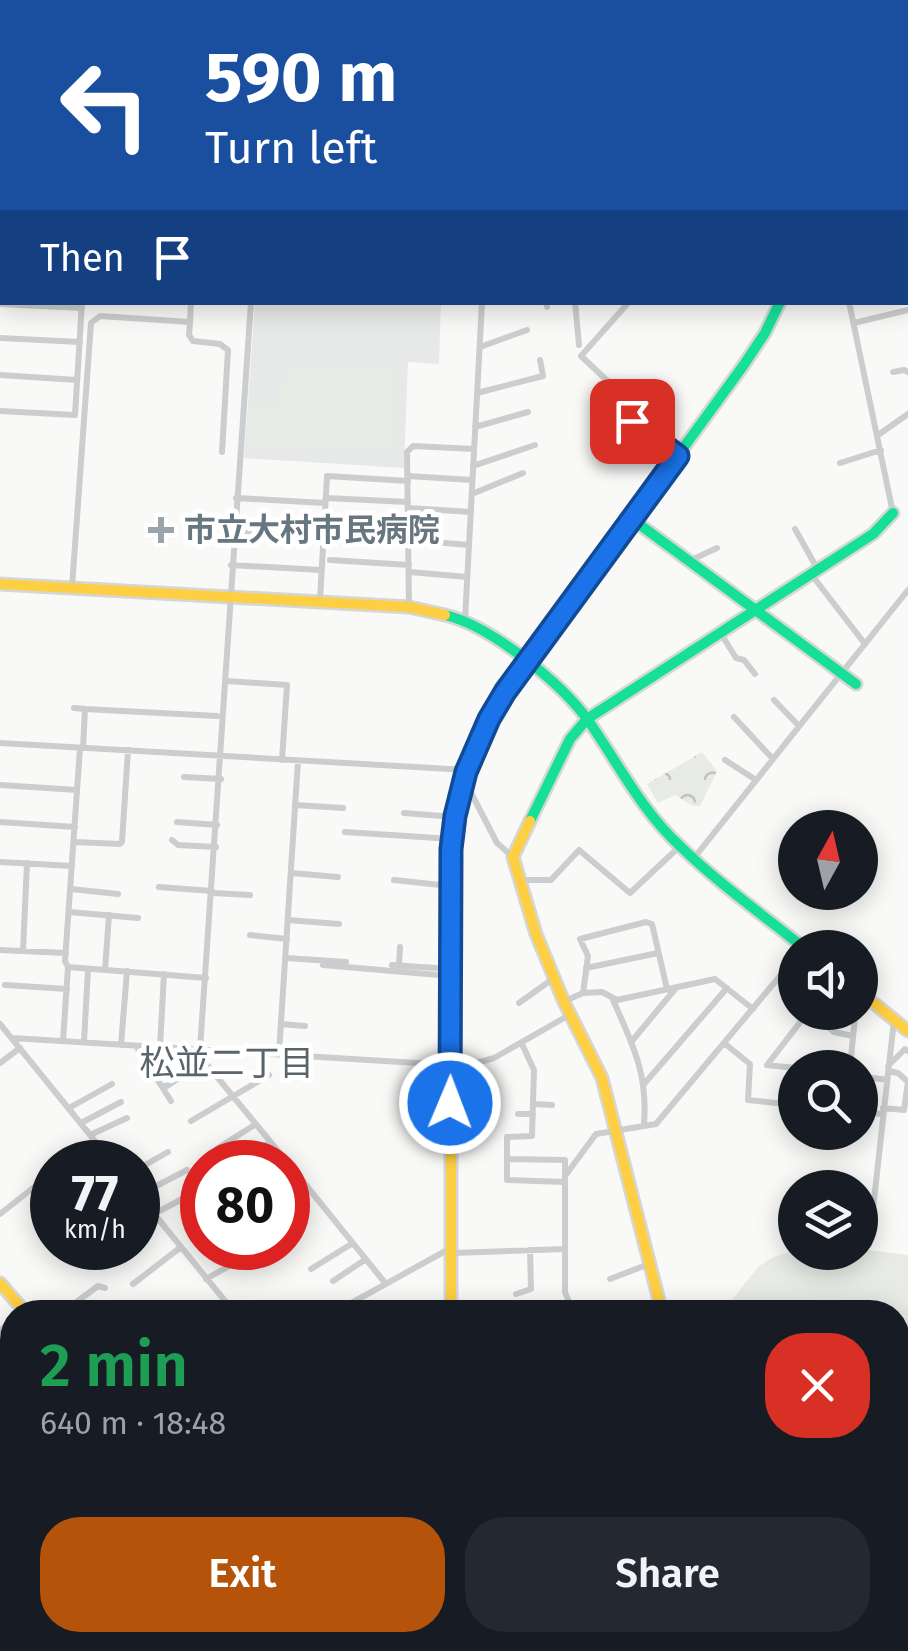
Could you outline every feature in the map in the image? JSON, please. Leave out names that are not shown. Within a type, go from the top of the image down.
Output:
[{"type":"main road","points":[[451,1300],[450,886],[455,817],[466,775],[489,719],[766,333],[779,305]]},
{"type":"main road","points":[[659,1300],[602,1078],[554,978],[513,858],[570,740],[587,719],[872,534],[893,512]]},
{"type":"main road","points":[[632,519],[840,676],[856,684]]},
{"type":"main road","points":[[0,584],[409,607],[465,620],[529,661],[587,719],[652,817],[680,846],[783,930]]},
{"type":"main road","points":[[878,1007],[908,1031]]},
{"type":"street","points":[[0,411],[75,415],[82,305]]},
{"type":"street","points":[[192,305],[189,335],[193,341],[220,344],[228,350],[222,452]]},
{"type":"street","points":[[251,305],[200,1049],[204,1061],[268,1140]]},
{"type":"street","points":[[465,620],[482,305]]},
{"type":"street","points":[[575,305],[580,345]]},
{"type":"street","points":[[602,431],[629,400],[581,356],[625,305]]},
{"type":"street","points":[[850,305],[893,512]]},
{"type":"street","points":[[854,323],[892,318],[908,310]]},
{"type":"street","points":[[72,588],[91,324],[100,316],[190,322]]},
{"type":"street","points":[[480,347],[527,330]]},
{"type":"street","points":[[0,338],[80,342]]},
{"type":"street","points":[[477,393],[544,376],[540,360]]},
{"type":"street","points":[[892,372],[907,368]]},
{"type":"street","points":[[0,375],[77,380]]},
{"type":"street","points":[[474,427],[528,412]]},
{"type":"street","points":[[619,412],[678,456]]},
{"type":"street","points":[[878,435],[908,414]]},
{"type":"street","points":[[599,442],[612,448],[632,421]]},
{"type":"street","points":[[473,466],[536,445]]},
{"type":"street","points":[[409,607],[407,452],[412,446],[474,449]]},
{"type":"street","points":[[840,463],[881,450]]},
{"type":"street","points":[[472,494],[523,473]]},
{"type":"street","points":[[320,602],[327,476],[472,480]]},
{"type":"street","points":[[236,498],[409,505],[471,512]]},
{"type":"street","points":[[333,519],[409,524]]},
{"type":"street","points":[[795,529],[814,572],[865,644]]},
{"type":"street","points":[[234,532],[323,538]]},
{"type":"street","points":[[409,540],[468,545]]},
{"type":"street","points":[[689,562],[717,548]]},
{"type":"street","points":[[330,560],[466,577]]},
{"type":"street","points":[[231,565],[322,570]]},
{"type":"street","points":[[694,858],[908,590]]},
{"type":"street","points":[[720,632],[736,658],[744,660],[755,674]]},
{"type":"street","points":[[226,680],[287,685],[282,760]]},
{"type":"street","points":[[774,700],[799,726]]},
{"type":"street","points":[[74,708],[217,716]]},
{"type":"street","points":[[63,1042],[85,709]]},
{"type":"street","points":[[734,717],[773,759]]},
{"type":"street","points":[[0,743],[466,775],[498,843],[513,858]]},
{"type":"street","points":[[74,842],[122,842],[128,750]]},
{"type":"street","points":[[725,760],[756,780]]},
{"type":"street","points":[[280,1054],[298,761]]},
{"type":"street","points":[[184,777],[221,779]]},
{"type":"street","points":[[0,785],[77,790]]},
{"type":"street","points":[[295,806],[343,808]]},
{"type":"street","points":[[404,813],[455,817]]},
{"type":"street","points":[[0,822],[75,827]]},
{"type":"street","points":[[177,822],[218,825]]},
{"type":"street","points":[[345,832],[452,839]]},
{"type":"street","points":[[172,840],[178,845],[216,847]]},
{"type":"street","points":[[518,880],[551,880],[579,850],[630,894],[680,846]]},
{"type":"street","points":[[0,862],[72,866]]},
{"type":"street","points":[[23,951],[27,863]]},
{"type":"street","points":[[291,873],[338,876]]},
{"type":"street","points":[[394,880],[450,886]]},
{"type":"street","points":[[159,887],[250,895]]},
{"type":"street","points":[[71,889],[118,894]]},
{"type":"street","points":[[69,912],[138,918]]},
{"type":"street","points":[[105,970],[110,916]]},
{"type":"street","points":[[288,920],[339,924]]},
{"type":"street","points":[[582,993],[588,956],[580,939],[646,922],[652,924],[667,989]]},
{"type":"street","points":[[250,936],[287,939]]},
{"type":"street","points":[[400,947],[396,965],[450,973]]},
{"type":"street","points":[[0,950],[66,952]]},
{"type":"street","points":[[586,968],[658,953]]},
{"type":"street","points":[[286,958],[346,962]]},
{"type":"street","points":[[324,966],[450,973]]},
{"type":"street","points":[[68,967],[206,978]]},
{"type":"street","points":[[84,1043],[88,968]]},
{"type":"street","points":[[121,1044],[127,972]]},
{"type":"street","points":[[160,1047],[164,974]]},
{"type":"street","points":[[519,1003],[554,978]]},
{"type":"street","points":[[613,1000],[715,978],[754,1009]]},
{"type":"street","points":[[564,1179],[596,1134],[656,1124],[778,979]]},
{"type":"street","points":[[5,985],[67,989]]},
{"type":"street","points":[[632,1041],[677,987]]},
{"type":"street","points":[[644,1084],[727,988]]},
{"type":"street","points":[[564,1002],[582,993],[602,992],[613,1000],[642,1064],[644,1124]]},
{"type":"street","points":[[12,1038],[450,1068],[494,1058],[571,1014]]},
{"type":"street","points":[[876,1170],[894,1020]]},
{"type":"street","points":[[0,1024],[92,1138]]},
{"type":"street","points":[[282,1024],[305,1026]]},
{"type":"street","points":[[767,1065],[794,1030]]},
{"type":"street","points":[[831,1030],[853,1036]]},
{"type":"street","points":[[852,1050],[853,1030]]},
{"type":"street","points":[[522,1044],[534,1070],[532,1136],[507,1137],[507,1180],[564,1179]]},
{"type":"street","points":[[724,1044],[750,1064],[778,1066]]},
{"type":"street","points":[[136,1046],[171,1102]]},
{"type":"street","points":[[0,1064],[20,1048]]},
{"type":"street","points":[[888,1072],[905,1049],[908,1051]]},
{"type":"street","points":[[161,1086],[167,1086],[204,1061]]},
{"type":"street","points":[[750,1064],[748,1100],[778,1103]]},
{"type":"street","points":[[878,1073],[898,1072],[908,1082],[906,1110],[878,1111]]},
{"type":"street","points":[[190,1121],[269,1076]]},
{"type":"street","points":[[69,1108],[112,1084]]},
{"type":"street","points":[[81,1123],[121,1102]]},
{"type":"street","points":[[534,1104],[552,1105]]},
{"type":"street","points":[[518,1114],[533,1114]]},
{"type":"street","points":[[90,1140],[127,1118]]},
{"type":"street","points":[[231,1140],[256,1124]]},
{"type":"street","points":[[160,1156],[168,1152]]},
{"type":"street","points":[[507,1158],[565,1160],[564,1292],[568,1300]]},
{"type":"street","points":[[0,1214],[30,1190]]},
{"type":"street","points":[[310,1191],[386,1284]]},
{"type":"street","points":[[132,1284],[180,1247],[160,1222]]},
{"type":"street","points":[[311,1268],[353,1243]]},
{"type":"street","points":[[357,1300],[450,1251],[564,1249]]},
{"type":"street","points":[[516,1294],[536,1290],[530,1250]]},
{"type":"street","points":[[332,1281],[366,1259]]},
{"type":"street","points":[[610,1279],[650,1264]]},
{"type":"street","points":[[199,1270],[224,1300]]},
{"type":"street","points":[[206,1278],[221,1270]]},
{"type":"street","points":[[79,1300],[98,1286],[105,1288]]},
{"type":"shaded area","points":[[255,305],[441,305],[439,364],[408,362],[404,468],[244,458]]},
{"type":"green space","points":[[283,362],[397,368],[393,454],[246,447],[249,404],[279,406]]},
{"type":"green space","points":[[702,752],[717,771],[700,806],[675,795],[658,803],[647,784]]},
{"type":"green space","points":[[878,1251],[908,1255],[908,1300],[731,1300],[755,1271],[777,1256],[778,1270],[878,1270]]},
{"type":"traffic: fast","points":[[596,568],[743,366],[779,305]]},
{"type":"traffic: fast","points":[[530,821],[570,739],[587,719],[873,534],[893,513]]},
{"type":"traffic: fast","points":[[632,519],[856,684]]},
{"type":"traffic: fast","points":[[445,615],[504,644],[562,691],[590,723],[642,803],[666,832],[781,930]]},
{"type":"traffic: slow","points":[[451,1300],[451,849],[459,806],[471,767],[504,698],[596,568]]},
{"type":"traffic: slow","points":[[0,584],[409,607],[445,615]]},
{"type":"traffic: slow","points":[[530,821],[513,857],[536,934],[602,1078],[659,1300]]},
{"type":"traffic: slow","points":[[878,1007],[908,1031]]},
{"type":"traffic: slow","points":[[0,1283],[15,1300]]},
{"type":"place","name":"市立大村市民病院","points":[[161,530]]},
{"type":"district","name":"松並二丁目","points":[[227,1063]]},
{"type":"route","points":[[450,1103],[451,849],[464,780],[476,746],[505,692],[678,456],[632,421]]}]
